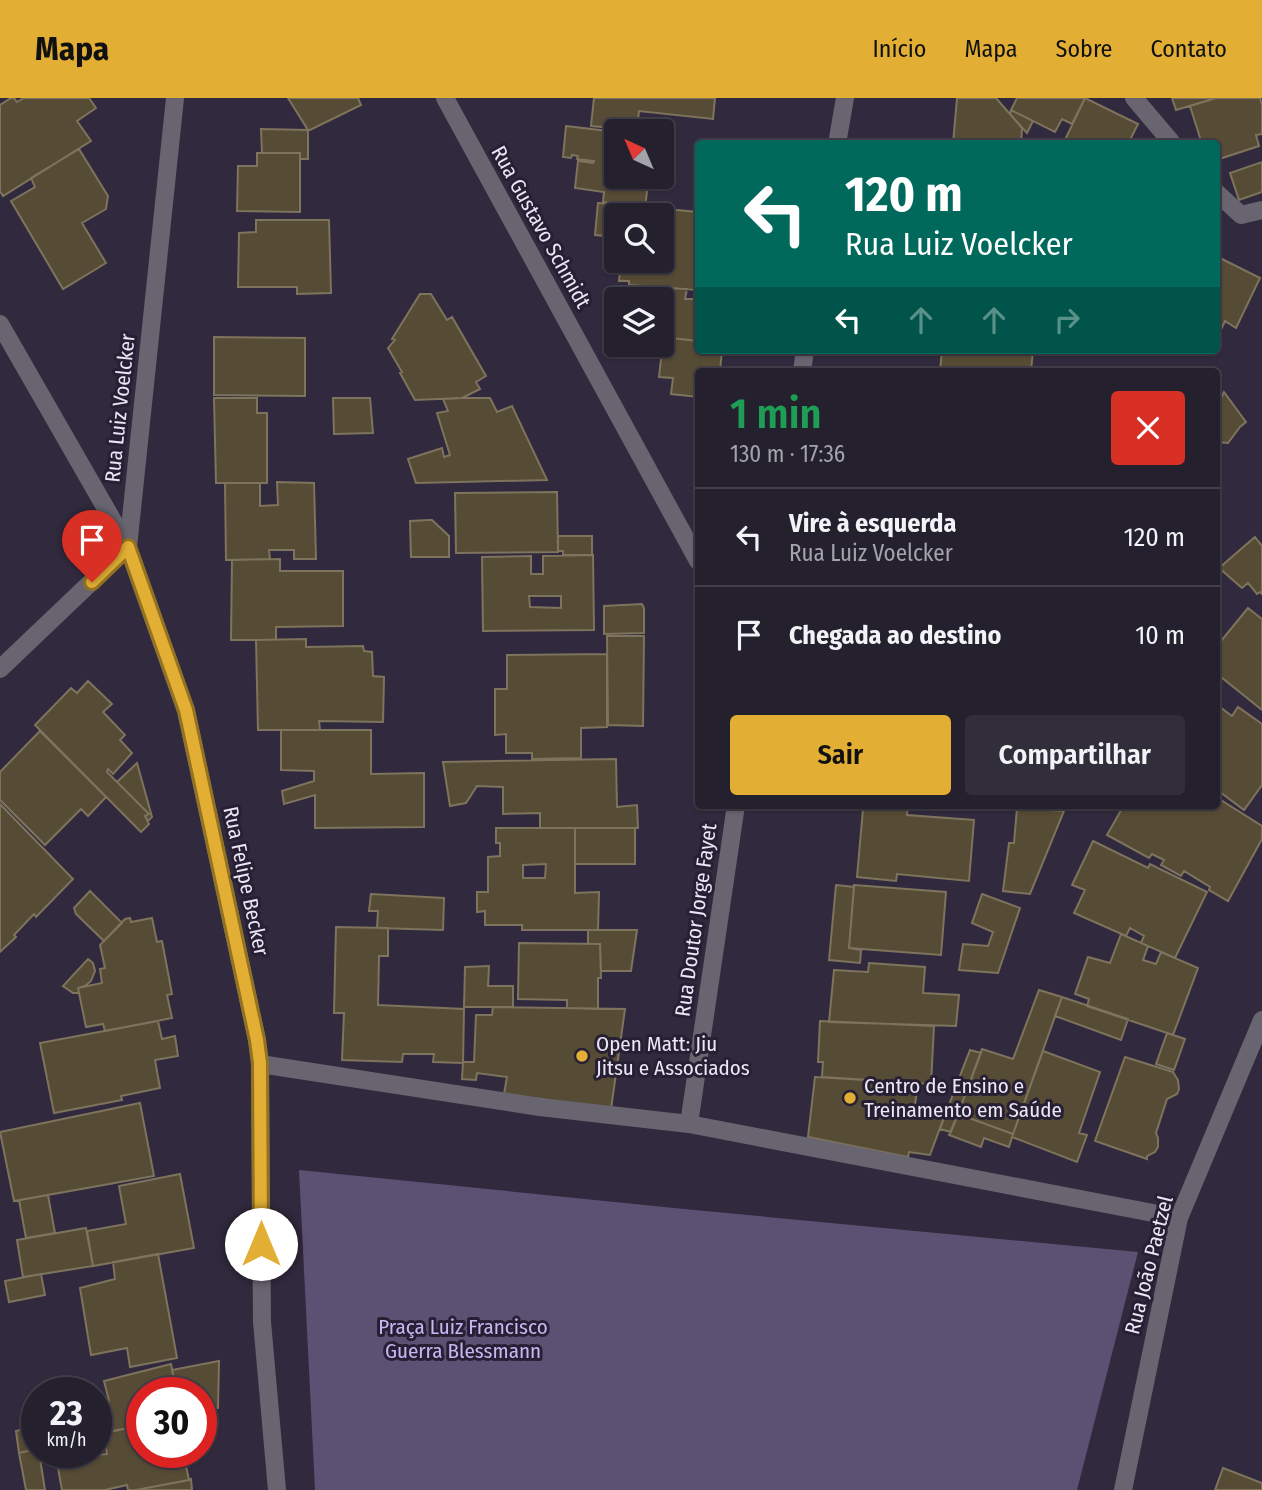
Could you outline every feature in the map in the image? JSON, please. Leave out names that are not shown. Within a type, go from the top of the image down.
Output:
[{"type":"street","name":"Rua Luiz Voelcker","points":[[128,547],[174,98]]},
{"type":"street","name":"Rua Gustavo Schmidt","points":[[445,98],[695,556]]},
{"type":"street","points":[[838,140],[845,98]]},
{"type":"street","points":[[1134,98],[1170,140]]},
{"type":"street","points":[[1220,196],[1241,215],[1262,210]]},
{"type":"street","name":"Rua Felipe Becker","points":[[0,324],[128,547],[186,710],[260,1063],[262,1321],[277,1490]]},
{"type":"street","points":[[0,669],[128,547]]},
{"type":"street","name":"Rua Doutor Jorge Fayet","points":[[689,1124],[735,809]]},
{"type":"street","name":"Rua João Paetzel","points":[[1123,1490],[1180,1218],[1262,1020]]},
{"type":"street","points":[[260,1063],[540,1107],[689,1124],[1180,1218]]},
{"type":"green space","name":"Praça Luiz Francisco Guerra Blessmann","points":[[299,1170],[1138,1252],[1077,1490],[315,1490]]},
{"type":"building","points":[[11,98],[17,102],[24,98],[89,98],[96,108],[77,121],[91,141],[3,196],[0,191],[0,105]]},
{"type":"building","points":[[288,98],[358,98],[361,105],[308,130]]},
{"type":"building","points":[[594,98],[715,98],[713,119],[639,111],[638,119],[604,119],[604,127],[591,126]]},
{"type":"building","points":[[957,98],[996,98],[1022,128],[1021,140],[953,140]]},
{"type":"building","points":[[1017,98],[1085,98],[1072,124],[1062,119],[1055,132],[1011,110]]},
{"type":"building","points":[[1085,98],[1138,124],[1130,140],[1065,140]]},
{"type":"building","points":[[1172,98],[1216,98],[1176,110]]},
{"type":"building","points":[[1216,98],[1260,98],[1262,134],[1256,135],[1259,146],[1220,159],[1220,140],[1201,140],[1190,106]]},
{"type":"building","points":[[1011,110],[1033,121],[1027,133],[1010,114]]},
{"type":"building","points":[[566,126],[604,131],[604,189],[647,189],[646,203],[603,202],[604,192],[575,188],[578,161],[594,161],[577,159],[578,156],[572,155],[571,158],[563,157]]},
{"type":"building","points":[[261,129],[308,130],[308,159],[300,159],[300,153],[262,153]]},
{"type":"building","points":[[79,149],[108,196],[106,209],[82,223],[106,263],[63,289],[11,201],[35,187],[31,178]]},
{"type":"building","points":[[257,153],[300,153],[300,212],[237,211],[238,166],[257,166]]},
{"type":"building","points":[[1262,162],[1262,192],[1239,200],[1230,173]]},
{"type":"building","points":[[598,203],[604,204],[604,236],[595,235]]},
{"type":"building","points":[[674,210],[695,212],[695,290],[629,285],[629,281],[619,281],[620,273],[674,273]]},
{"type":"building","points":[[256,220],[329,220],[331,293],[297,294],[297,287],[238,287],[239,233],[256,232]]},
{"type":"building","points":[[1220,258],[1260,278],[1236,328],[1225,321],[1220,332]]},
{"type":"building","points":[[674,288],[687,289],[685,299],[694,299],[695,290],[695,341],[674,338]]},
{"type":"building","points":[[420,294],[431,294],[447,320],[452,317],[486,376],[476,382],[480,389],[462,398],[415,400],[388,348]]},
{"type":"building","points":[[214,337],[305,338],[305,396],[214,395]]},
{"type":"building","points":[[674,338],[695,341],[695,354],[722,354],[720,368],[695,368],[695,397],[671,394],[673,378],[659,377],[661,357],[674,357]]},
{"type":"building","points":[[942,354],[1033,354],[1031,368],[940,368]]},
{"type":"building","points":[[1224,392],[1246,422],[1228,443],[1220,442],[1220,400]]},
{"type":"building","points":[[214,398],[257,398],[257,413],[267,413],[267,483],[216,483]]},
{"type":"building","points":[[333,398],[370,398],[373,433],[334,434]]},
{"type":"building","points":[[490,398],[497,412],[512,406],[547,480],[416,483],[408,459],[442,448],[444,457],[450,455],[437,413],[448,411],[443,399]]},
{"type":"building","points":[[277,482],[314,483],[316,559],[294,559],[294,550],[269,550],[270,559],[226,560],[225,483],[260,483],[260,506],[278,505]]},
{"type":"building","points":[[557,492],[558,552],[456,553],[455,493]]},
{"type":"building","points":[[432,520],[449,536],[449,557],[411,557],[410,521]]},
{"type":"building","points":[[558,536],[592,536],[592,555],[563,555],[563,551],[558,551]]},
{"type":"building","points":[[1255,537],[1262,546],[1262,594],[1257,594],[1248,583],[1242,588],[1220,567]]},
{"type":"building","points":[[593,555],[594,630],[483,631],[482,557],[531,556],[531,574],[543,574],[543,556]],"holes":[[[529,596],[561,596],[561,608],[530,607]]]},
{"type":"building","points":[[280,559],[280,571],[343,571],[343,626],[276,627],[276,640],[231,640],[232,560]]},
{"type":"building","points":[[642,604],[644,633],[604,634],[604,606]]},
{"type":"building","points":[[1248,608],[1262,619],[1262,710],[1220,676],[1220,642]]},
{"type":"building","points":[[607,636],[644,636],[643,726],[608,725]]},
{"type":"building","points":[[306,639],[306,647],[363,646],[364,651],[372,652],[373,676],[384,677],[383,722],[319,721],[320,730],[258,730],[256,640]]},
{"type":"building","points":[[607,654],[607,727],[581,728],[581,758],[532,759],[532,753],[506,753],[506,734],[495,735],[495,689],[507,689],[507,655]]},
{"type":"building","points":[[88,681],[112,704],[103,712],[125,735],[120,740],[132,753],[113,774],[108,769],[107,772],[149,814],[145,816],[149,824],[141,832],[35,725],[71,688],[77,693]]},
{"type":"building","points":[[1220,707],[1232,716],[1238,707],[1262,724],[1262,785],[1244,810],[1220,792]]},
{"type":"building","points":[[281,730],[371,730],[371,774],[424,773],[424,827],[315,828],[315,795],[284,804],[282,791],[314,781],[314,771],[281,770]]},
{"type":"building","points":[[40,731],[106,797],[88,816],[81,809],[45,845],[0,800],[0,772]]},
{"type":"building","points":[[616,759],[617,807],[637,805],[638,828],[540,828],[540,813],[503,814],[503,787],[477,786],[466,803],[450,806],[443,762]]},
{"type":"building","points":[[137,763],[152,817],[148,821],[145,816],[149,814],[117,782]]},
{"type":"building","points":[[1220,800],[1262,826],[1262,839],[1228,901],[1184,871],[1181,876],[1161,865],[1164,860],[1152,854],[1149,858],[1107,835],[1122,809],[1220,809]]},
{"type":"building","points":[[0,804],[73,879],[36,917],[34,914],[0,952]]},
{"type":"building","points":[[863,809],[908,809],[907,815],[974,820],[969,881],[897,874],[896,881],[857,877]]},
{"type":"building","points":[[1017,809],[1064,811],[1030,894],[1003,891],[1009,843],[1014,843]]},
{"type":"building","points":[[496,828],[575,828],[575,893],[599,892],[598,930],[522,930],[522,925],[485,925],[485,911],[477,912],[477,892],[488,892],[488,857],[500,856],[500,843],[496,843]],"holes":[[[546,864],[545,878],[523,878],[523,865]]]},
{"type":"building","points":[[575,828],[635,828],[635,864],[575,864]]},
{"type":"building","points":[[1093,841],[1148,868],[1150,864],[1207,892],[1175,958],[1141,943],[1144,936],[1130,928],[1126,936],[1074,913],[1085,890],[1072,885]]},
{"type":"building","points":[[836,885],[854,887],[849,948],[861,950],[860,963],[829,960]]},
{"type":"building","points":[[854,885],[946,892],[941,955],[849,948]]},
{"type":"building","points":[[90,891],[122,923],[104,941],[76,914],[74,908]]},
{"type":"building","points":[[371,894],[444,898],[443,930],[377,928],[378,911],[369,911]]},
{"type":"building","points":[[982,894],[1020,908],[998,973],[959,970],[963,944],[988,946],[993,932],[972,923]]},
{"type":"building","points":[[130,918],[131,922],[152,918],[157,942],[162,941],[172,994],[167,995],[172,1018],[105,1031],[103,1024],[86,1027],[78,988],[102,983],[100,969],[105,968],[100,945],[125,919]]},
{"type":"building","points":[[336,927],[388,928],[388,956],[379,956],[378,1005],[464,1009],[463,1063],[433,1062],[434,1054],[403,1054],[402,1062],[342,1060],[344,1013],[334,1013]]},
{"type":"building","points":[[588,930],[637,930],[631,971],[601,971],[600,944],[588,944]]},
{"type":"building","points":[[1121,934],[1148,946],[1143,960],[1156,964],[1161,952],[1198,968],[1173,1035],[1087,1006],[1089,999],[1075,994],[1088,957],[1110,963]]},
{"type":"building","points":[[519,943],[600,944],[598,1009],[567,1008],[567,1000],[518,999]]},
{"type":"building","points":[[88,959],[93,963],[95,971],[91,981],[78,988],[79,993],[73,993],[63,986]]},
{"type":"building","points":[[869,963],[925,967],[923,993],[959,995],[956,1026],[829,1022],[834,970],[868,972]]},
{"type":"building","points":[[489,966],[488,986],[513,986],[513,1007],[464,1007],[465,967]]},
{"type":"building","points":[[1039,990],[1062,997],[1013,1134],[958,1114],[982,1049],[1013,1059]]},
{"type":"building","points":[[1062,997],[1128,1019],[1121,1040],[1055,1016]]},
{"type":"building","points":[[493,1007],[625,1009],[611,1109],[504,1094],[507,1077],[477,1073],[476,1080],[462,1079],[463,1062],[474,1062],[476,1015],[492,1015]]},
{"type":"building","points":[[158,1021],[162,1039],[175,1036],[178,1056],[155,1060],[160,1088],[121,1096],[122,1100],[54,1113],[40,1043]]},
{"type":"building","points":[[820,1021],[934,1026],[931,1084],[822,1077],[823,1062],[818,1062]]},
{"type":"building","points":[[1167,1033],[1185,1039],[1174,1070],[1156,1064]]},
{"type":"building","points":[[970,1050],[981,1053],[969,1085],[958,1081]]},
{"type":"building","points":[[1043,1051],[1100,1072],[1079,1133],[1087,1135],[1077,1162],[1012,1137]]},
{"type":"building","points":[[1125,1057],[1173,1072],[1178,1080],[1177,1094],[1167,1099],[1156,1133],[1158,1147],[1147,1159],[1095,1141]]},
{"type":"building","points":[[815,1077],[918,1083],[914,1112],[944,1117],[930,1155],[909,1152],[908,1157],[808,1137]]},
{"type":"building","points":[[958,1081],[969,1085],[951,1132],[940,1129]]},
{"type":"building","points":[[140,1103],[154,1176],[14,1201],[0,1132]]},
{"type":"building","points":[[958,1114],[1013,1134],[1009,1147],[984,1138],[981,1147],[949,1135]]},
{"type":"building","points":[[180,1174],[194,1248],[93,1266],[87,1231],[126,1224],[119,1186]]},
{"type":"building","points":[[48,1195],[55,1233],[26,1238],[19,1200]]},
{"type":"building","points":[[86,1228],[93,1266],[23,1277],[17,1240]]},
{"type":"building","points":[[158,1254],[177,1358],[130,1367],[127,1348],[91,1355],[80,1288],[115,1279],[113,1262]]},
{"type":"building","points":[[41,1274],[45,1295],[9,1302],[5,1281]]},
{"type":"building","points":[[219,1361],[218,1408],[217,1377],[174,1377],[172,1370]]},
{"type":"building","points":[[171,1364],[174,1377],[126,1377],[126,1428],[112,1432],[112,1379]]},
{"type":"building","points":[[126,1428],[126,1468],[186,1468],[189,1480],[136,1490],[128,1490],[127,1485],[105,1490],[62,1490],[58,1468],[112,1468],[112,1431]]},
{"type":"building","points":[[21,1430],[19,1453],[16,1431]]},
{"type":"building","points":[[22,1468],[42,1468],[45,1490],[26,1490]]},
{"type":"building","points":[[1223,1468],[1262,1483],[1262,1490],[1215,1490]]},
{"type":"building","points":[[191,1479],[192,1490],[136,1490],[189,1480]]},
{"type":"place","name":"Open Matt: Jiu Jitsu e Associados","points":[[582,1056]]},
{"type":"place","name":"Centro de Ensino e Treinamento em Saúde","points":[[850,1098]]},
{"type":"route","points":[[92,582],[128,547],[186,710],[257,1040],[260,1063],[261,1244]]}]
